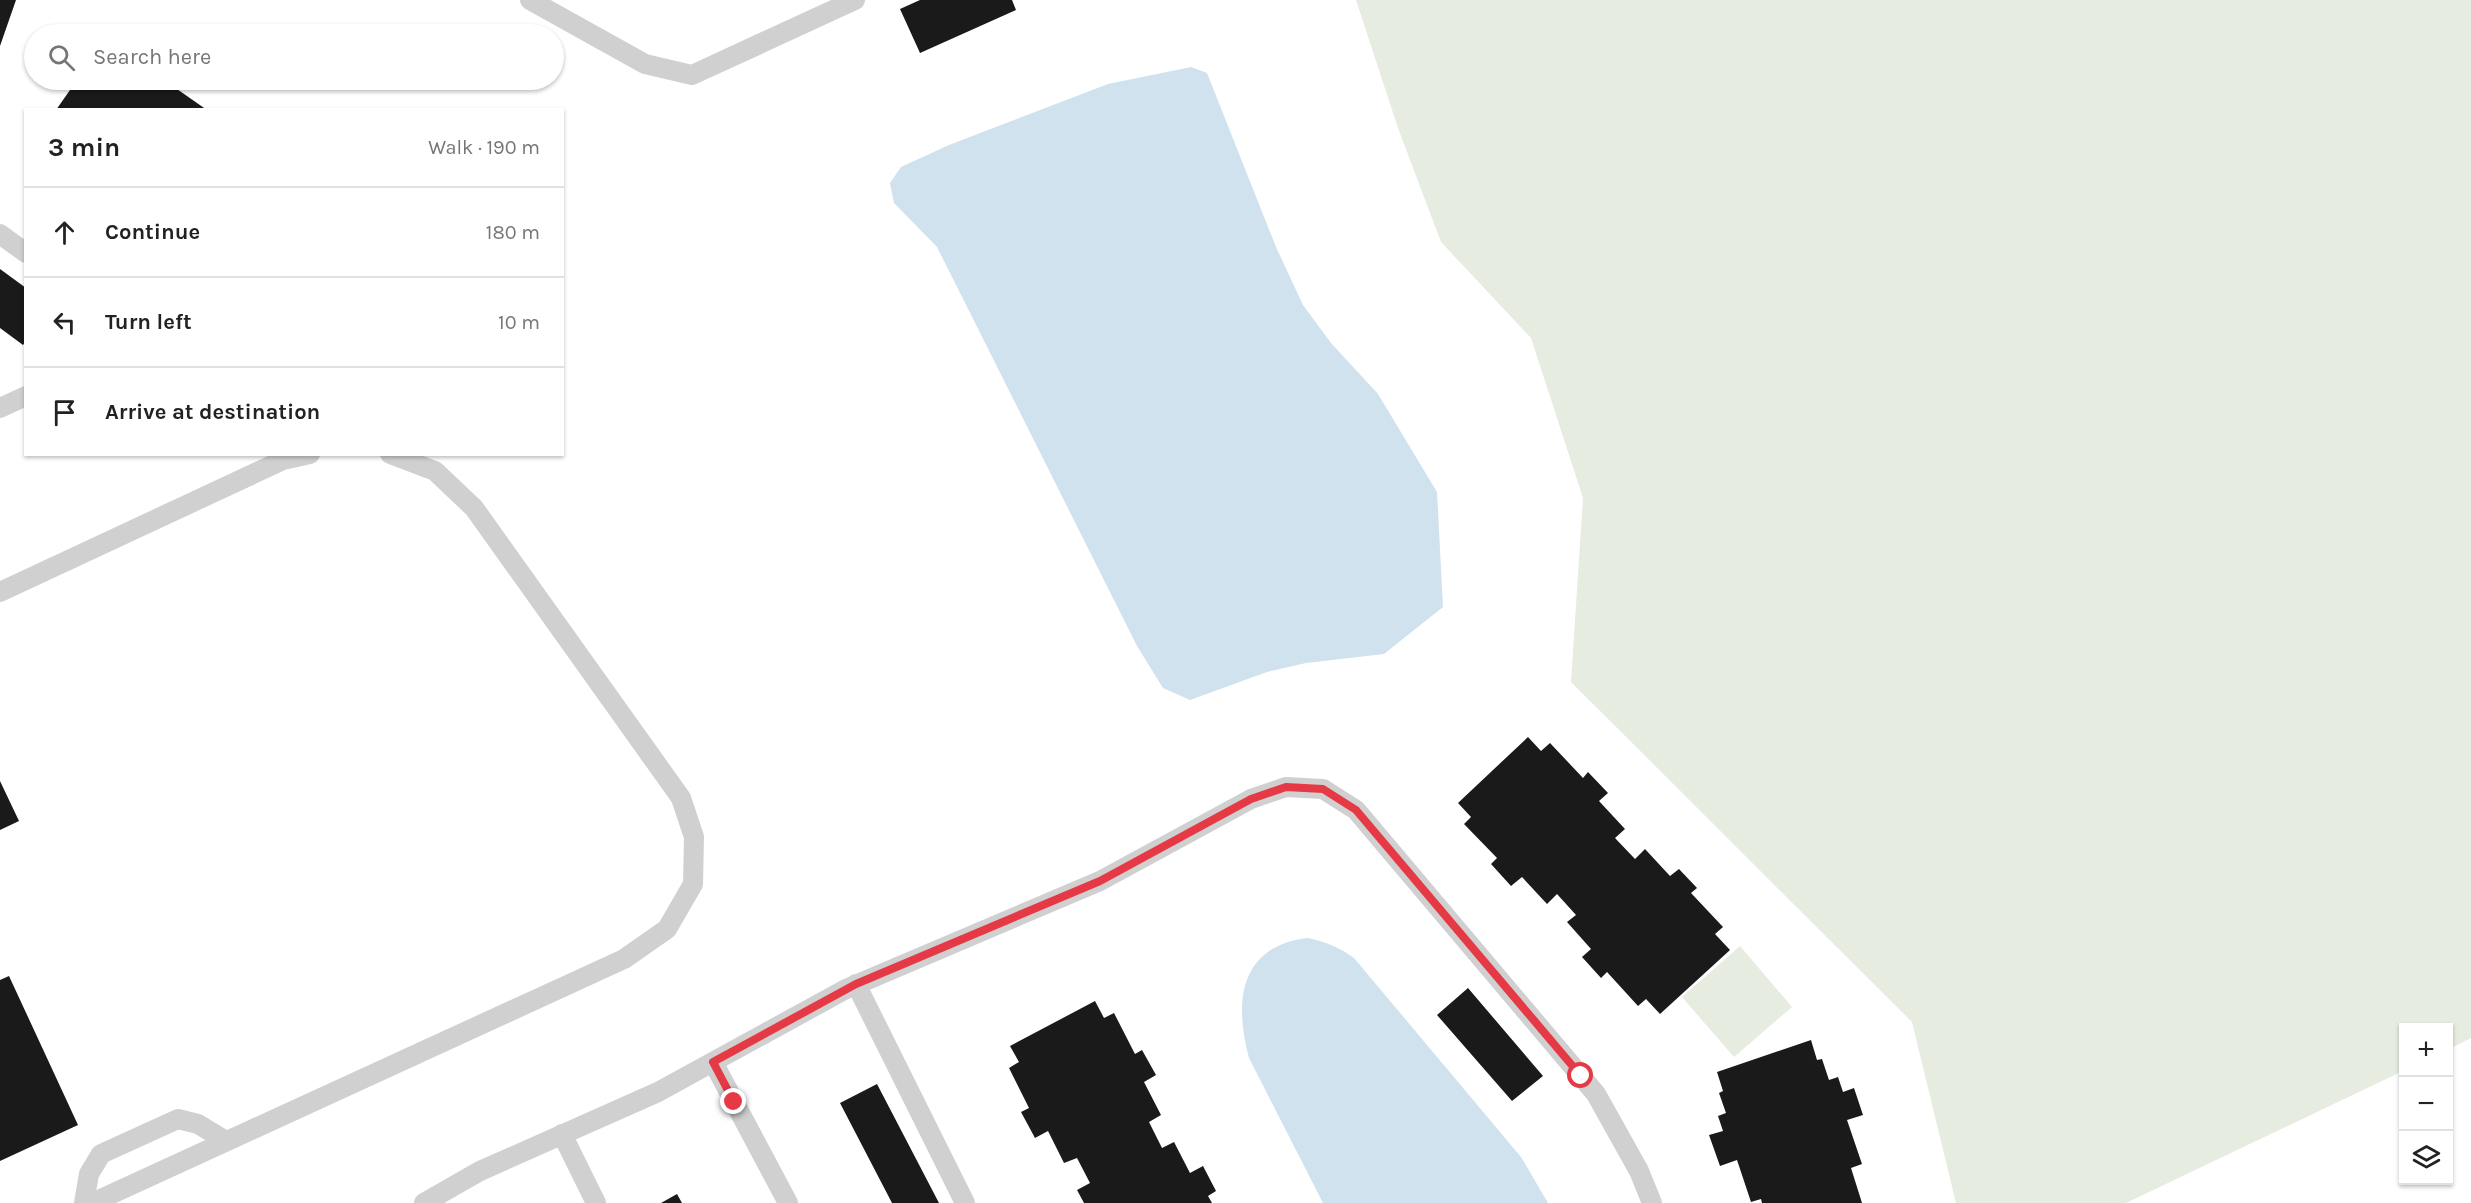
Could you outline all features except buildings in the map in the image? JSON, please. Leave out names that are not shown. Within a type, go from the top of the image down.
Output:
[{"type":"lane","points":[[530,0],[645,64],[692,75],[855,0]]},
{"type":"lane","points":[[0,234],[24,252]]},
{"type":"lane","points":[[0,408],[24,397]]},
{"type":"lane","points":[[0,592],[283,460],[301,456]]},
{"type":"lane","points":[[92,1203],[624,959],[668,929],[693,884],[694,837],[681,798],[474,508],[435,471],[395,456]]},
{"type":"lane","points":[[424,1203],[480,1171],[658,1092],[856,984],[1100,881],[1251,799],[1286,787],[1323,789],[1356,810],[1596,1094],[1639,1171],[1652,1203]]},
{"type":"lane","points":[[856,984],[965,1203]]},
{"type":"lane","points":[[713,1062],[788,1203]]},
{"type":"lane","points":[[84,1203],[88,1174],[101,1154],[178,1119],[198,1124],[226,1141]]},
{"type":"lane","points":[[562,1134],[596,1203]]},
{"type":"shaded area","points":[[1356,0],[2471,0],[2471,1038],[2453,1047],[2453,1023],[2399,1023],[2399,1073],[2126,1203],[1956,1203],[1912,1022],[1571,682],[1583,498],[1531,338],[1441,242],[1398,128]]},
{"type":"shaded area","points":[[1740,946],[1792,1007],[1734,1057],[1682,997]]},
{"type":"water","points":[[1191,67],[1207,73],[1276,247],[1303,305],[1331,343],[1378,394],[1437,492],[1443,607],[1384,654],[1306,663],[1267,672],[1190,700],[1163,688],[1137,646],[937,247],[894,203],[890,183],[901,167],[949,145],[1108,84]]},
{"type":"water","points":[[1308,938],[1332,945],[1354,958],[1521,1157],[1548,1203],[1323,1203],[1249,1058],[1242,1017],[1247,980],[1255,965],[1268,952],[1285,943]]},
{"type":"route","points":[[734,1102],[713,1062],[846,989],[1100,881],[1251,799],[1286,787],[1323,789],[1356,810],[1581,1076]]}]
